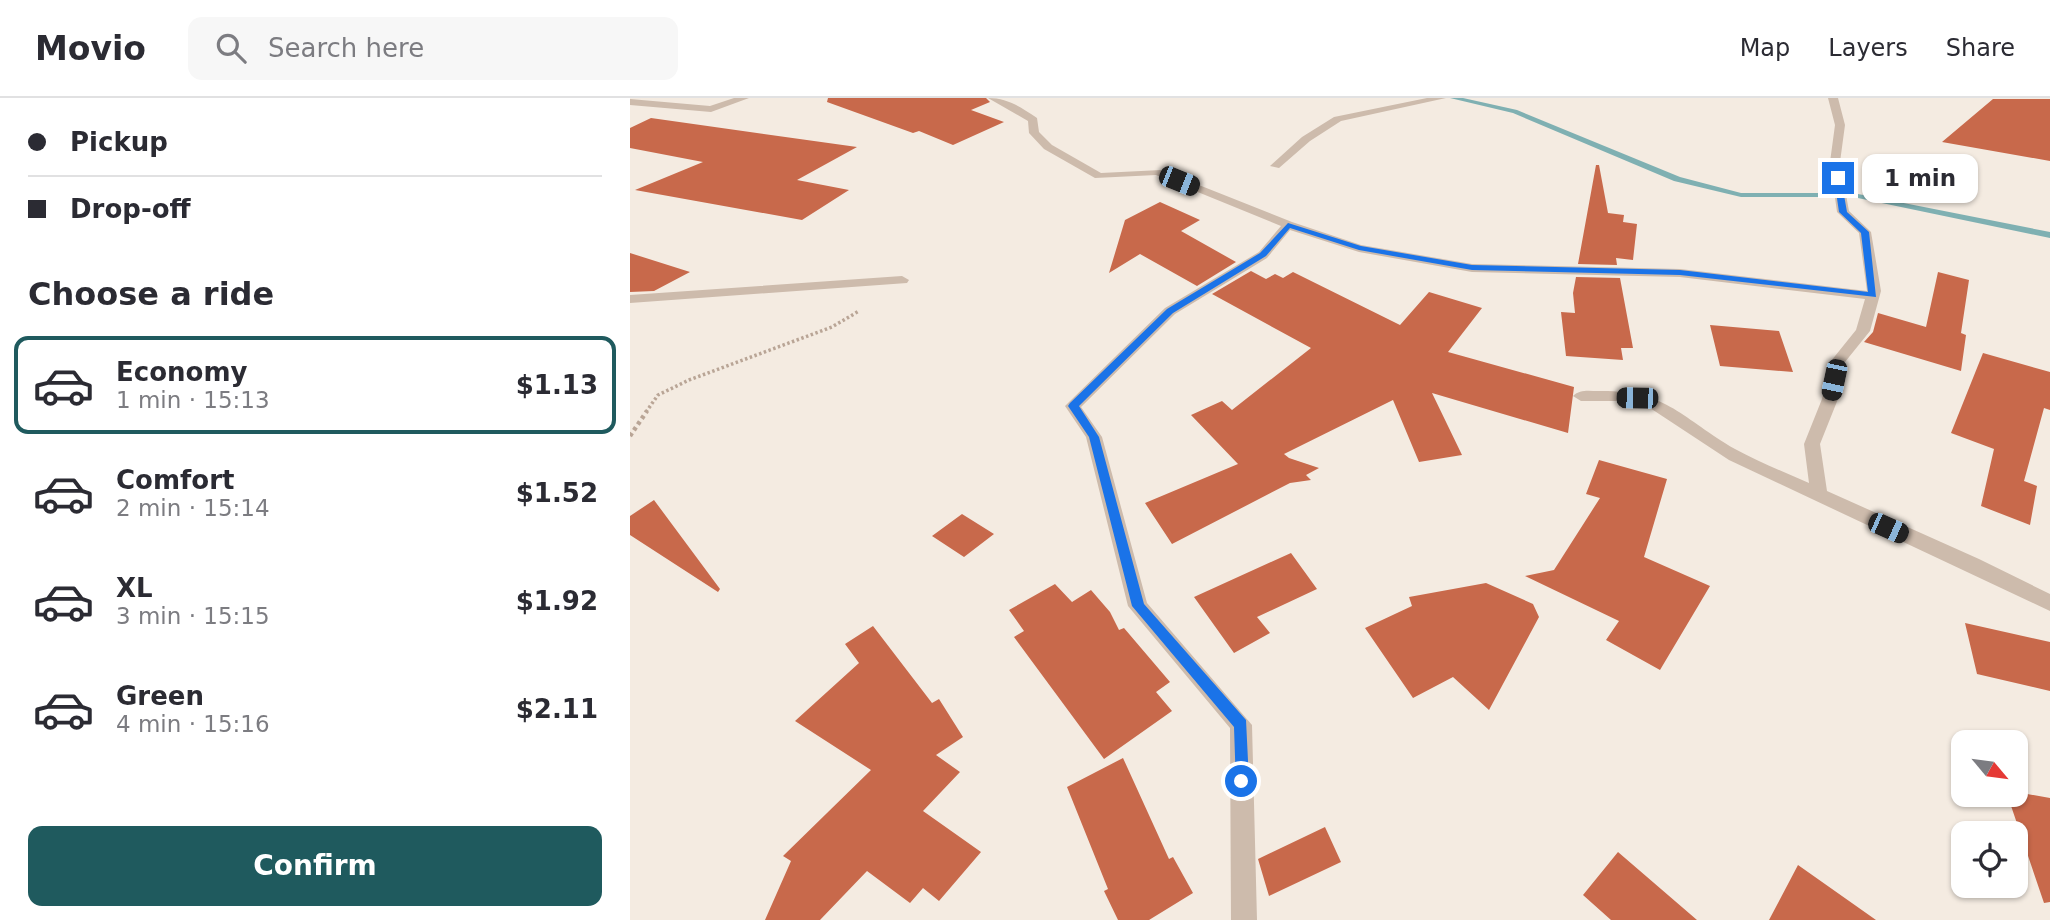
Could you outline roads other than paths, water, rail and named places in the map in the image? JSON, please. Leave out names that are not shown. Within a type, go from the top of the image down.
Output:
[{"type":"street","points":[[630,102],[711,109],[744,98]]},
{"type":"street","points":[[993,98],[1011,105],[1033,120],[1034,133],[1048,147],[1098,176],[1157,172],[1288,225],[1359,248],[1472,268],[1680,273],[1873,296]]},
{"type":"street","points":[[1275,166],[1306,138],[1338,119],[1441,98]]},
{"type":"street","points":[[1818,497],[1812,444],[1830,399],[1838,360],[1863,331],[1873,296],[1865,232],[1843,212],[1835,162],[1840,125],[1833,98]]},
{"type":"street","points":[[1244,920],[1241,725],[1138,606],[1094,437],[1073,406],[1170,311],[1263,255],[1288,225]]},
{"type":"street","points":[[630,299],[765,292],[902,280]]},
{"type":"street","points":[[1581,396],[1637,398],[1670,410],[1714,446],[1818,497],[2004,578],[2050,603]]},
{"type":"waterway","points":[[1453,98],[1515,111],[1677,179],[1741,195],[1853,195],[2050,235]]}]
